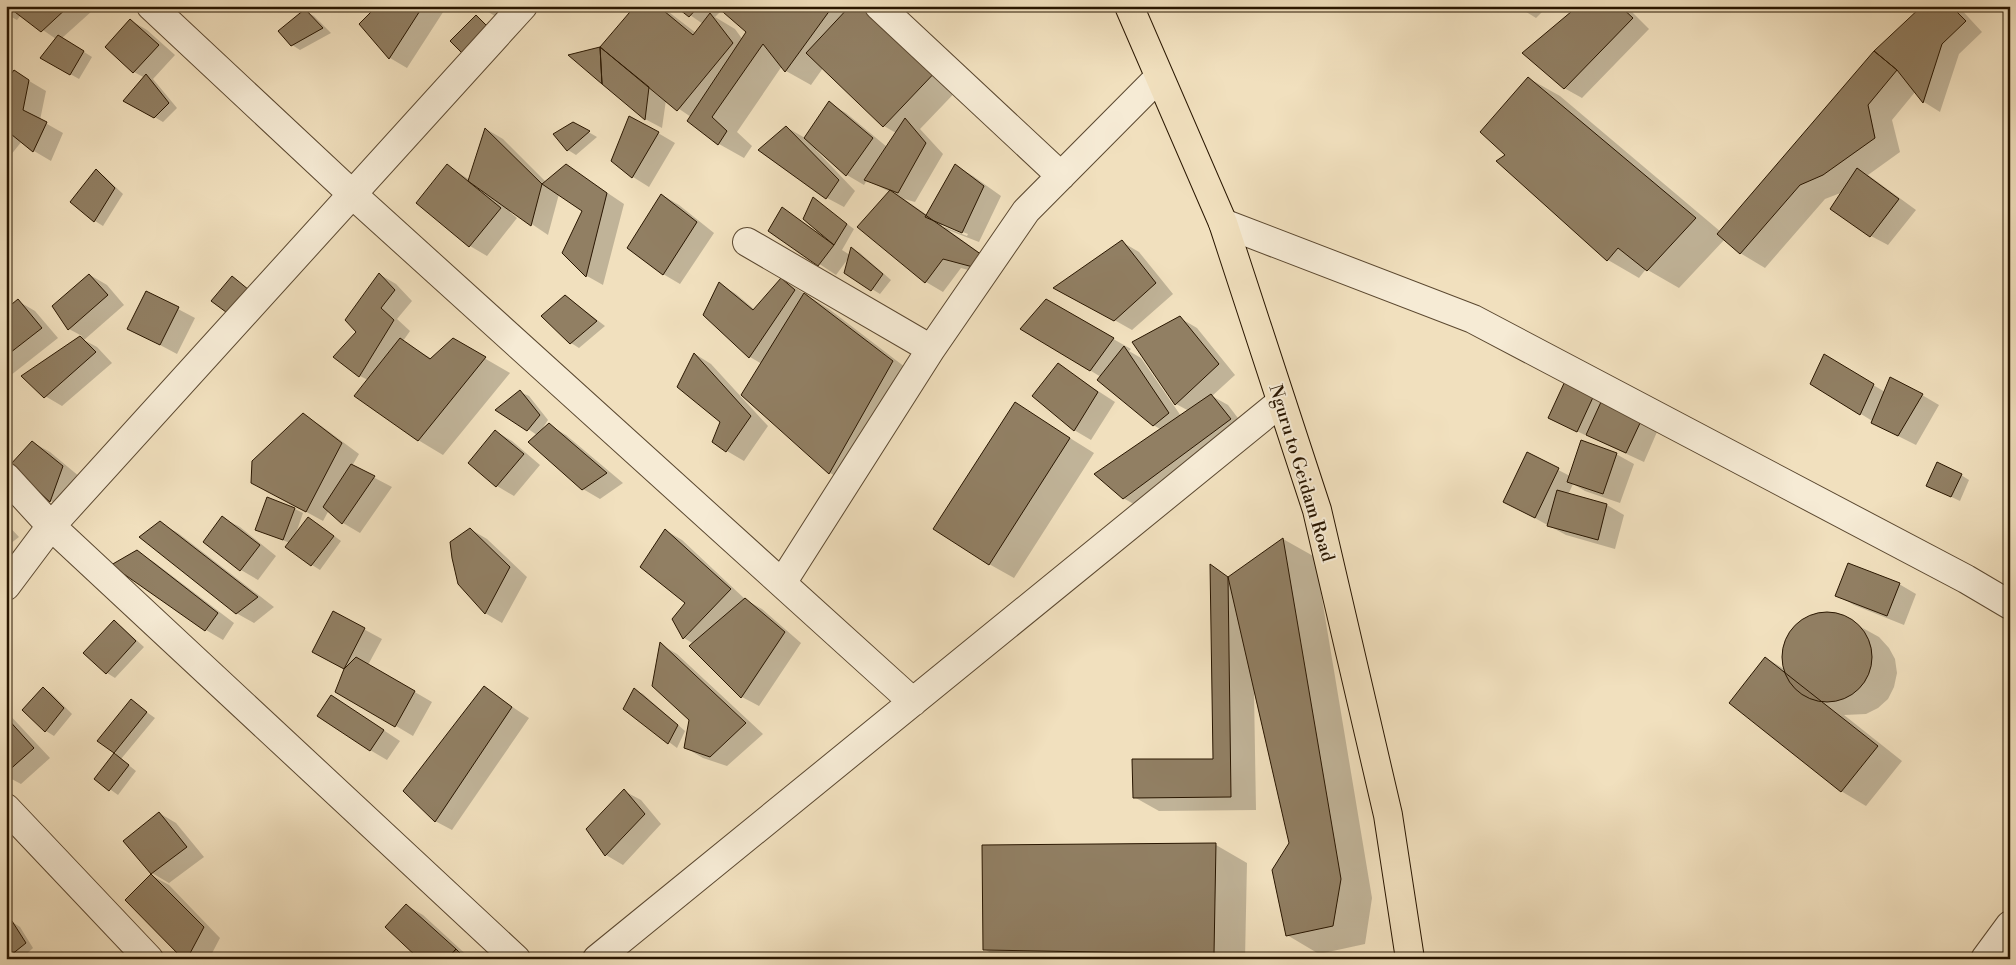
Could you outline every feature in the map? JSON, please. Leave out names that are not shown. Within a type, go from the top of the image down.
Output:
[{"type":"main road","name":"Nguru to Geidam Road","points":[[1129,6],[1223,223],[1317,510],[1388,816],[1410,959]]},
{"type":"street","points":[[151,6],[352,194],[913,702]]},
{"type":"street","points":[[6,586],[50,526],[522,6]]},
{"type":"street","points":[[879,6],[1061,176]]},
{"type":"street","points":[[782,583],[930,349],[1026,211],[1160,77]]},
{"type":"street","points":[[1223,223],[1473,319],[1966,579],[2010,605]]},
{"type":"street","points":[[747,242],[930,349]]},
{"type":"street","points":[[597,959],[1281,402]]},
{"type":"street","points":[[6,477],[50,526],[516,959]]},
{"type":"street","points":[[6,808],[149,959]]},
{"type":"street","points":[[1985,959],[2010,925]]},
{"type":"building","points":[[13,6],[69,6],[41,32],[11,9]]},
{"type":"building","points":[[377,6],[423,6],[389,59],[359,24]]},
{"type":"building","points":[[635,6],[658,6],[693,35],[710,13],[733,43],[677,111],[600,47]]},
{"type":"building","points":[[675,6],[699,6],[689,17]]},
{"type":"building","points":[[716,6],[833,6],[785,72],[763,44],[712,117],[727,131],[718,145],[687,121],[746,32]]},
{"type":"building","points":[[850,6],[879,6],[941,66],[883,127],[806,53]]},
{"type":"building","points":[[1578,6],[1620,6],[1633,18],[1564,89],[1522,53]]},
{"type":"building","points":[[1922,6],[1951,6],[1966,21],[1942,44],[1923,103],[1897,70],[1874,51]]},
{"type":"building","points":[[305,9],[323,28],[291,46],[278,31]]},
{"type":"building","points":[[476,15],[496,35],[466,57],[450,41]]},
{"type":"building","points":[[130,19],[159,45],[133,73],[105,47]]},
{"type":"building","points":[[58,35],[84,51],[70,75],[40,58]]},
{"type":"building","points":[[600,47],[649,87],[645,120],[602,84]]},
{"type":"building","points":[[600,47],[602,84],[568,55]]},
{"type":"building","points":[[1874,51],[1897,70],[1868,105],[1875,138],[1823,175],[1800,185],[1740,254],[1717,234]]},
{"type":"building","points":[[14,70],[29,80],[23,110],[47,122],[33,152],[6,130],[6,81]]},
{"type":"building","points":[[146,74],[169,103],[154,118],[123,101]]},
{"type":"building","points":[[1528,77],[1696,218],[1647,271],[1618,248],[1607,261],[1496,161],[1505,155],[1480,132]]},
{"type":"building","points":[[829,101],[873,138],[846,176],[804,138]]},
{"type":"building","points":[[629,116],[659,132],[632,178],[611,161]]},
{"type":"building","points":[[905,118],[926,143],[898,193],[864,180]]},
{"type":"building","points":[[573,122],[590,131],[567,151],[553,134]]},
{"type":"building","points":[[786,126],[839,180],[826,199],[758,150]]},
{"type":"building","points":[[485,128],[542,184],[531,226],[468,181]]},
{"type":"building","points":[[447,164],[501,208],[469,247],[416,203]]},
{"type":"building","points":[[566,164],[607,193],[586,277],[562,253],[582,211],[542,184]]},
{"type":"building","points":[[955,164],[984,186],[962,233],[925,217]]},
{"type":"building","points":[[1857,168],[1899,199],[1870,237],[1830,209]]},
{"type":"building","points":[[96,169],[115,188],[94,222],[70,202]]},
{"type":"building","points":[[890,190],[982,255],[973,267],[943,259],[925,283],[857,227]]},
{"type":"building","points":[[661,194],[697,222],[663,275],[627,248]]},
{"type":"building","points":[[813,197],[847,224],[834,245],[803,219]]},
{"type":"building","points":[[782,207],[834,245],[818,266],[768,231]]},
{"type":"building","points":[[1122,240],[1156,283],[1114,321],[1053,288]]},
{"type":"building","points":[[851,247],[883,274],[871,291],[844,273]]},
{"type":"building","points":[[379,273],[395,290],[381,308],[394,320],[359,377],[333,357],[356,332],[345,320]]},
{"type":"building","points":[[89,274],[108,295],[68,330],[52,306]]},
{"type":"building","points":[[232,276],[249,290],[230,315],[211,301]]},
{"type":"building","points":[[781,278],[795,290],[749,358],[703,315],[719,282],[753,310]]},
{"type":"building","points":[[146,291],[179,307],[160,345],[127,329]]},
{"type":"building","points":[[804,293],[893,361],[829,474],[741,395]]},
{"type":"building","points":[[565,295],[597,321],[570,344],[541,316]]},
{"type":"building","points":[[18,299],[42,328],[6,356],[6,309]]},
{"type":"building","points":[[1046,299],[1114,338],[1090,371],[1020,329]]},
{"type":"building","points":[[1180,316],[1219,364],[1175,405],[1132,342]]},
{"type":"building","points":[[80,336],[96,352],[44,398],[21,376]]},
{"type":"building","points":[[400,338],[430,359],[453,338],[486,357],[418,441],[354,396]]},
{"type":"building","points":[[1124,346],[1169,413],[1153,426],[1097,380]]},
{"type":"building","points":[[694,353],[751,416],[726,452],[712,442],[720,422],[677,387]]},
{"type":"building","points":[[1824,354],[1874,384],[1860,415],[1810,384]]},
{"type":"building","points":[[1058,363],[1098,392],[1074,431],[1032,396]]},
{"type":"building","points":[[1890,377],[1923,394],[1898,436],[1871,423]]},
{"type":"building","points":[[1566,379],[1595,393],[1577,432],[1548,418]]},
{"type":"building","points":[[520,390],[540,415],[527,431],[495,410]]},
{"type":"building","points":[[1211,394],[1231,419],[1123,499],[1094,474]]},
{"type":"building","points":[[1015,402],[1070,438],[989,565],[933,529]]},
{"type":"building","points":[[1601,402],[1641,421],[1626,453],[1586,435]]},
{"type":"building","points":[[303,413],[342,443],[306,512],[251,483],[252,461]]},
{"type":"building","points":[[549,423],[607,473],[582,490],[528,442]]},
{"type":"building","points":[[495,430],[524,454],[496,487],[468,463]]},
{"type":"building","points":[[1581,440],[1617,453],[1603,494],[1567,482]]},
{"type":"building","points":[[32,441],[63,466],[50,502],[10,465]]},
{"type":"building","points":[[1527,452],[1559,468],[1535,518],[1503,502]]},
{"type":"building","points":[[1937,462],[1962,474],[1951,497],[1926,486]]},
{"type":"building","points":[[351,464],[375,476],[342,524],[323,507]]},
{"type":"building","points":[[1557,490],[1607,504],[1598,540],[1547,526]]},
{"type":"building","points":[[267,497],[295,508],[283,540],[255,530]]},
{"type":"building","points":[[222,516],[260,545],[240,571],[203,542]]},
{"type":"building","points":[[308,517],[334,536],[311,566],[285,547]]},
{"type":"building","points":[[160,521],[258,597],[236,614],[139,537]]},
{"type":"building","points":[[470,528],[510,567],[485,614],[458,584],[452,558],[450,542]]},
{"type":"building","points":[[665,529],[731,589],[683,639],[672,619],[685,603],[640,567]]},
{"type":"building","points":[[1283,538],[1341,879],[1333,926],[1286,936],[1272,870],[1289,843],[1228,577]]},
{"type":"building","points":[[137,550],[218,613],[205,631],[111,565]]},
{"type":"building","points":[[1848,563],[1900,583],[1887,616],[1835,596]]},
{"type":"building","points":[[1210,564],[1228,577],[1231,797],[1133,798],[1132,759],[1213,759]]},
{"type":"building","points":[[745,598],[785,632],[741,698],[689,646]]},
{"type":"building","points":[[333,611],[365,628],[344,669],[312,652]]},
{"type":"building","points":[[1827,612],[1836,613],[1852,620],[1864,632],[1871,648],[1871,666],[1864,682],[1852,694],[1836,701],[1827,702],[1818,701],[1802,694],[1790,682],[1783,666],[1782,657],[1783,648],[1790,632],[1802,620],[1818,613]]},
{"type":"building","points":[[114,620],[136,641],[106,674],[83,653]]},
{"type":"building","points":[[660,642],[746,723],[710,757],[684,748],[689,720],[652,686]]},
{"type":"building","points":[[356,657],[415,691],[395,727],[335,692],[344,669]]},
{"type":"building","points":[[1765,657],[1878,746],[1841,792],[1729,703]]},
{"type":"building","points":[[484,686],[512,707],[435,822],[403,791]]},
{"type":"building","points":[[43,687],[64,708],[45,732],[22,710]]},
{"type":"building","points":[[634,688],[678,725],[668,744],[623,709]]},
{"type":"building","points":[[331,695],[384,730],[370,751],[317,716]]},
{"type":"building","points":[[131,699],[147,712],[114,753],[97,741]]},
{"type":"building","points":[[6,717],[34,748],[6,773]]},
{"type":"building","points":[[114,753],[129,765],[109,791],[94,779]]},
{"type":"building","points":[[624,789],[645,814],[605,856],[586,829]]},
{"type":"building","points":[[159,812],[187,847],[151,874],[123,841]]},
{"type":"building","points":[[1216,843],[1214,954],[983,950],[982,845]]},
{"type":"building","points":[[151,874],[204,927],[187,959],[183,959],[125,900]]},
{"type":"building","points":[[406,904],[456,949],[447,959],[419,959],[385,927]]},
{"type":"building","points":[[12,921],[26,943],[6,959],[6,925]]},
{"type":"building","points":[[456,949],[466,959],[447,959]]},
{"type":"building","points":[[1214,954],[1215,959],[1174,959]]}]
